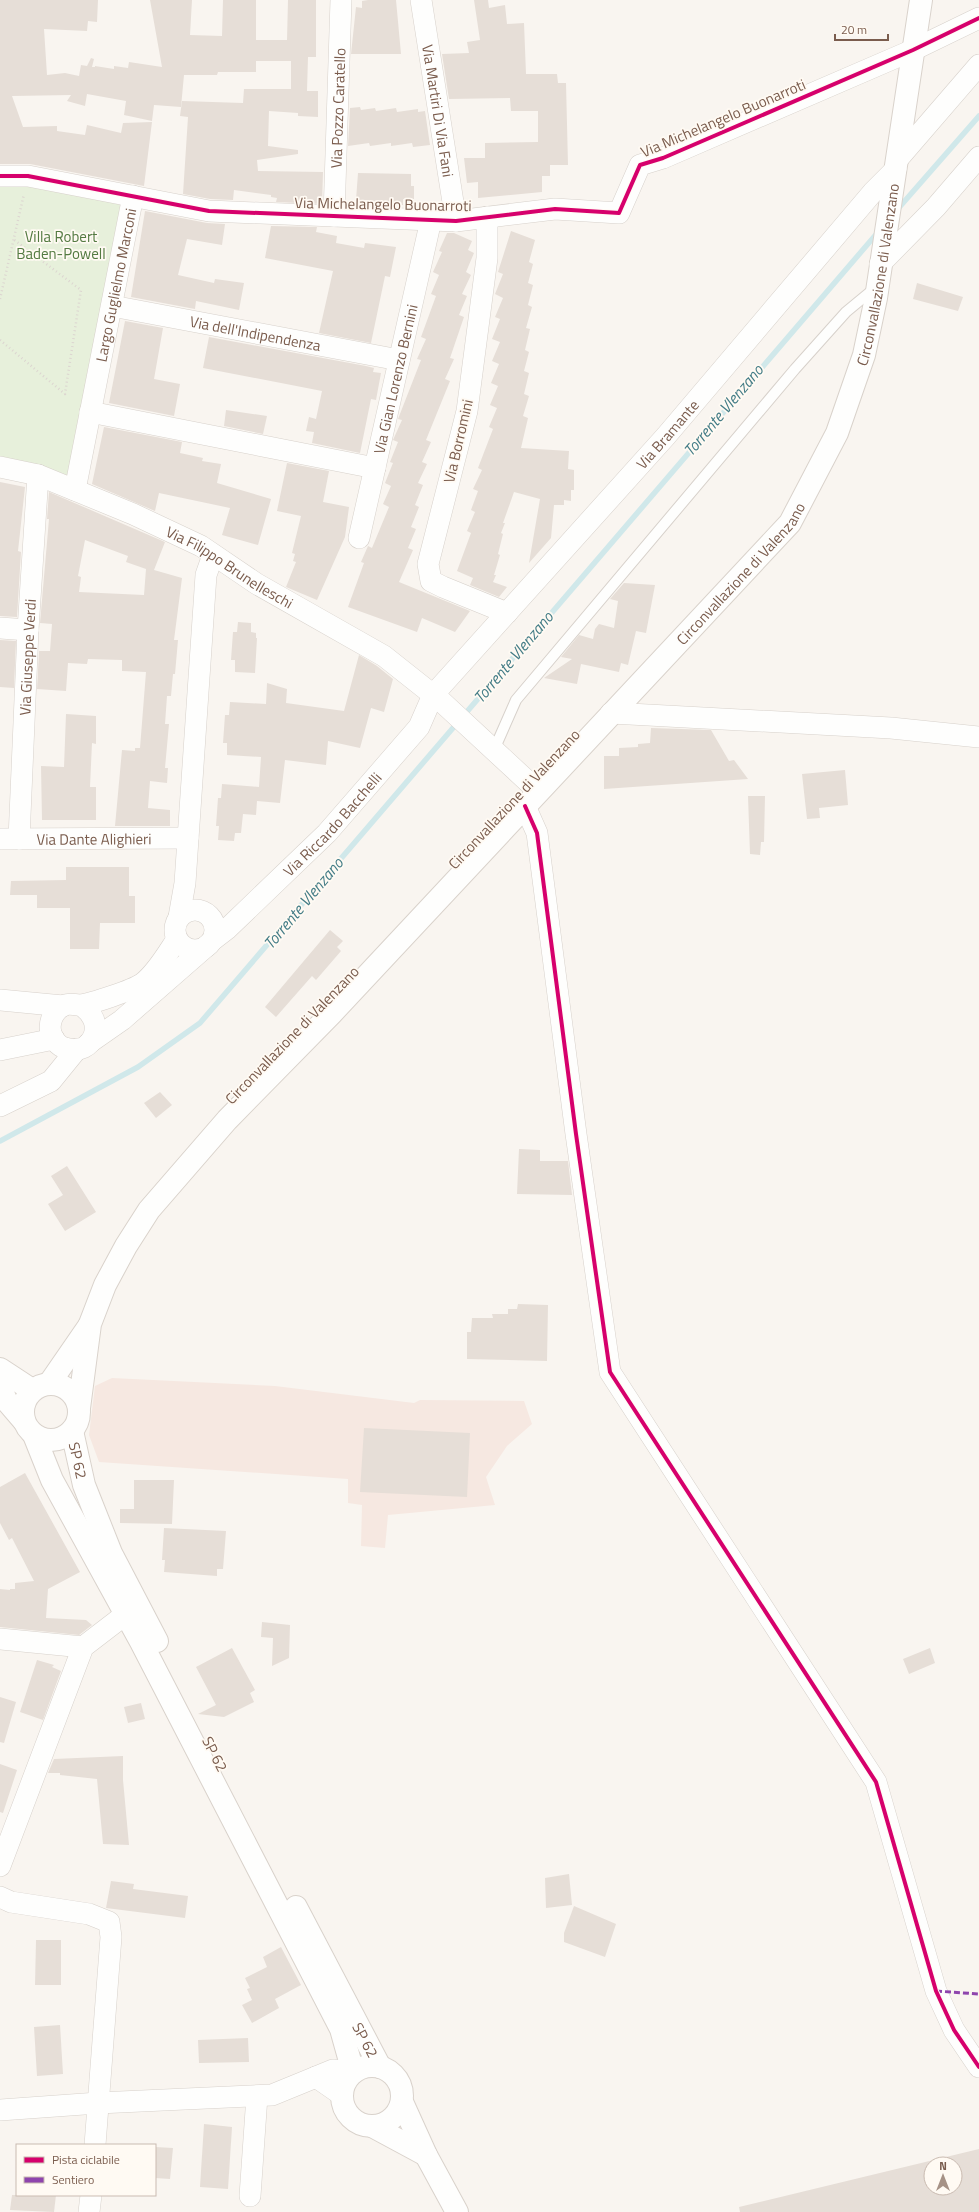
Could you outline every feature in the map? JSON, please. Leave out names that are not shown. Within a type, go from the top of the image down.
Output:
[{"type":"main road","name":"Circonvallazione di Valenzano","points":[[90,1324],[106,1285],[126,1246],[149,1210],[227,1120],[332,1013],[531,798],[790,523],[837,433],[864,355],[878,286],[921,0]]},
{"type":"main road","points":[[29,1428],[23,1403],[41,1387],[90,1324]]},
{"type":"main road","points":[[0,1386],[6,1400],[29,1428],[42,1439],[58,1440],[72,1431],[79,1416],[90,1324]]},
{"type":"main road","points":[[0,1369],[41,1387],[58,1384],[66,1388],[75,1397],[79,1408]]},
{"type":"main road","name":"SP 62","points":[[29,1428],[52,1480],[126,1614],[341,2029],[353,2072]]},
{"type":"main road","name":"SP 62","points":[[72,1431],[84,1485],[112,1553],[247,1817],[380,2067]]},
{"type":"main road","name":"SP 62","points":[[342,2095],[344,2085],[353,2072],[371,2066],[380,2067],[396,2077],[403,2093],[402,2102],[426,2155],[457,2212]]},
{"type":"main road","points":[[342,2095],[343,2105],[347,2114],[364,2126],[374,2127],[384,2125],[392,2120],[399,2112],[402,2102]]},
{"type":"main road","points":[[374,2127],[426,2155]]},
{"type":"street","name":"Via Pozzo Caratello","points":[[334,216],[341,0]]},
{"type":"street","name":"Via Martiri Di Via Fani","points":[[421,0],[456,221]]},
{"type":"street","points":[[914,50],[979,18]]},
{"type":"street","name":"Via Michelangelo Buonarroti","points":[[133,196],[209,211],[456,221],[555,209],[619,213],[640,165],[663,158],[914,50]]},
{"type":"street","name":"Via Bramante","points":[[438,699],[508,613],[666,436],[873,192],[896,169],[979,65]]},
{"type":"street","points":[[881,259],[936,207],[979,156]]},
{"type":"street","name":"Largo Guglielmo Marconi","points":[[0,176],[28,176],[133,196],[75,490]]},
{"type":"street","name":"Via Borromini","points":[[487,217],[487,258],[467,411],[428,564],[431,581],[443,588],[508,613]]},
{"type":"street","name":"Via Gian Lorenzo Bernini","points":[[359,538],[431,220]]},
{"type":"street","name":"Via dell'Indipendenza","points":[[112,306],[399,360]]},
{"type":"street","points":[[90,412],[375,468]]},
{"type":"street","name":"Via Filippo Brunelleschi","points":[[0,467],[38,475],[133,514],[201,546],[257,584],[384,656],[438,699],[494,750],[531,798]]},
{"type":"street","name":"Via Giuseppe Verdi","points":[[9,839],[28,630],[38,475]]},
{"type":"street","points":[[83,1046],[65,1048],[54,1039],[51,1033],[51,1020],[54,1013],[72,1005],[118,994],[143,983],[158,967],[177,940],[175,928],[179,917],[185,883],[206,575],[213,555]]},
{"type":"street","points":[[0,628],[28,630]]},
{"type":"street","name":"Via Riccardo Bacchelli","points":[[83,1046],[122,1020],[227,929],[327,833],[418,727],[438,699]]},
{"type":"street","points":[[611,713],[891,728],[979,737]]},
{"type":"street","points":[[531,798],[537,833],[576,1134],[610,1372],[876,1782],[936,1991],[954,2030],[979,2067]]},
{"type":"street","name":"Via Dante Alighieri","points":[[9,839],[188,838]]},
{"type":"street","points":[[179,917],[193,910],[206,913],[214,921],[215,928],[212,942]]},
{"type":"street","name":"Via Riccardo Bacchelli","points":[[177,940],[185,947],[194,950],[203,948],[212,942]]},
{"type":"street","points":[[0,1000],[72,1005],[88,1009],[95,1018],[96,1031],[51,1081],[0,1106]]},
{"type":"street","points":[[0,1050],[54,1039]]},
{"type":"street","points":[[0,1866],[83,1647],[126,1614]]},
{"type":"street","points":[[0,1639],[83,1647]]},
{"type":"street","points":[[0,1897],[11,1902],[89,1914],[109,1922],[111,1937],[95,2144]]},
{"type":"street","points":[[0,2110],[98,2103],[272,2095],[333,2070],[353,2072]]},
{"type":"street","points":[[316,2077],[342,2095]]},
{"type":"street","points":[[250,2196],[256,2096]]},
{"type":"street","points":[[89,2212],[91,2196]]},
{"type":"lane","points":[[494,750],[516,700],[795,369],[846,312],[878,286]]},
{"type":"path","points":[[0,299],[28,176]]},
{"type":"path","points":[[0,340],[65,394],[81,290],[13,239]]},
{"type":"shaded area","points":[[112,1378],[275,1386],[414,1403],[420,1400],[524,1401],[532,1424],[507,1446],[486,1477],[495,1505],[388,1515],[385,1548],[361,1546],[362,1505],[348,1503],[348,1479],[99,1462],[89,1435],[95,1386]]},
{"type":"green space","name":"Villa Robert Baden-Powell","points":[[0,176],[133,196],[75,490],[0,467]]},
{"type":"building","points":[[0,0],[98,0],[97,22],[88,21],[87,31],[44,29],[47,75],[65,73],[79,76],[81,65],[87,66],[91,58],[94,59],[92,67],[95,66],[114,69],[114,66],[128,68],[129,62],[162,67],[150,0],[192,0],[190,35],[222,36],[223,0],[256,0],[256,40],[287,40],[288,0],[316,0],[316,57],[308,57],[307,91],[318,91],[318,117],[298,116],[298,113],[269,111],[268,146],[298,150],[298,154],[257,160],[258,171],[323,172],[322,204],[276,202],[277,198],[271,197],[271,195],[234,190],[233,200],[210,199],[183,194],[188,117],[180,116],[182,101],[243,103],[244,89],[291,89],[291,61],[256,61],[256,72],[218,72],[217,75],[184,75],[181,107],[154,105],[152,121],[124,115],[126,101],[87,94],[85,106],[67,101],[71,95],[12,96],[23,127],[57,126],[57,131],[85,135],[87,125],[121,133],[123,123],[152,122],[144,186],[30,164],[0,164]]},
{"type":"building","points":[[396,0],[401,54],[351,54],[356,7],[362,8],[362,1]]},
{"type":"building","points":[[474,0],[488,0],[489,8],[505,5],[507,24],[524,23],[526,74],[557,74],[558,83],[566,83],[568,165],[550,165],[550,176],[542,176],[542,192],[478,198],[478,182],[467,183],[464,158],[485,158],[485,143],[538,142],[538,111],[511,111],[510,98],[449,99],[442,54],[469,53],[467,42],[480,40]]},
{"type":"building","points":[[360,107],[361,110],[375,108],[376,111],[396,108],[397,112],[418,109],[418,112],[425,111],[430,145],[413,147],[412,143],[391,146],[391,143],[370,146],[369,143],[348,146],[350,108]]},
{"type":"building","points":[[358,173],[411,174],[411,186],[414,186],[414,199],[403,199],[403,205],[367,205],[367,200],[356,200]]},
{"type":"building","points":[[145,211],[207,223],[225,224],[222,245],[187,239],[178,275],[214,283],[215,279],[244,283],[239,310],[196,301],[195,309],[131,297]]},
{"type":"building","points":[[271,226],[317,227],[316,232],[337,236],[336,243],[364,248],[365,243],[396,247],[390,277],[385,276],[371,343],[319,333],[333,271],[265,258]]},
{"type":"building","points":[[511,231],[535,240],[529,262],[533,264],[528,283],[533,285],[528,305],[532,307],[526,328],[530,329],[525,350],[529,352],[524,371],[529,373],[524,394],[529,396],[523,416],[528,418],[521,448],[569,451],[568,469],[574,470],[574,490],[571,490],[571,501],[564,500],[564,505],[554,505],[551,538],[529,563],[540,499],[514,492],[503,523],[505,523],[501,533],[503,534],[498,554],[500,555],[493,582],[507,587],[499,597],[470,585],[473,578],[457,571],[471,533],[467,531],[475,512],[471,510],[478,491],[473,489],[482,470],[478,468],[493,429],[489,427],[497,408],[490,405],[498,386],[491,383],[499,364],[492,361],[500,342],[492,339],[500,319],[495,317],[503,298],[495,294],[503,274],[498,272]]},
{"type":"building","points":[[447,233],[454,233],[472,241],[468,250],[474,253],[466,272],[471,275],[462,294],[467,296],[459,315],[464,317],[450,358],[454,359],[445,379],[450,381],[426,440],[431,442],[422,462],[427,464],[418,483],[423,485],[415,505],[419,507],[411,527],[416,529],[408,548],[413,550],[399,582],[470,611],[455,632],[422,618],[417,632],[348,607],[364,563],[361,562],[368,546],[372,548],[389,507],[383,504],[391,486],[385,483],[393,463],[390,462],[398,442],[393,440],[402,420],[398,419],[421,360],[417,359],[426,339],[421,337],[436,296],[431,294],[439,275],[433,272],[442,252],[439,251]]},
{"type":"building","points":[[917,283],[963,297],[958,311],[913,299]]},
{"type":"building","points":[[125,321],[163,328],[154,379],[180,384],[174,416],[109,403]]},
{"type":"building","points":[[209,337],[366,366],[374,368],[373,372],[381,373],[376,400],[371,399],[360,453],[312,443],[314,432],[306,431],[309,417],[316,419],[322,391],[203,368]]},
{"type":"building","points":[[226,410],[267,416],[263,434],[224,426]]},
{"type":"building","points":[[104,427],[182,442],[180,453],[203,458],[202,461],[221,464],[217,483],[271,499],[258,545],[222,535],[230,508],[159,493],[155,511],[92,484]]},
{"type":"building","points":[[287,463],[329,471],[323,502],[349,507],[345,537],[317,600],[286,587],[296,562],[293,561],[295,554],[292,553],[301,516],[277,511]]},
{"type":"building","points":[[0,482],[25,487],[18,551],[21,552],[17,617],[0,616]]},
{"type":"building","points":[[49,492],[165,542],[154,570],[182,578],[174,640],[178,640],[175,674],[173,674],[171,696],[167,696],[165,724],[169,724],[165,768],[168,768],[167,783],[150,781],[148,808],[170,810],[170,826],[115,826],[122,750],[135,751],[135,748],[140,748],[146,672],[122,671],[122,660],[88,659],[87,664],[68,663],[66,691],[37,689],[39,651],[50,651],[52,624],[40,623],[49,519],[47,519]],"holes":[[[85,540],[128,556],[126,562],[146,569],[144,595],[79,592],[81,577],[78,576]]]},
{"type":"building","points":[[624,583],[655,585],[646,633],[636,631],[628,665],[621,663],[619,672],[581,664],[577,684],[544,678],[572,659],[561,657],[579,635],[593,639],[595,629],[599,624],[614,628],[618,601],[610,599]]},
{"type":"building","points":[[238,622],[251,623],[251,632],[256,633],[255,673],[235,672],[235,660],[231,660],[233,632],[237,632]]},
{"type":"building","points":[[0,640],[16,641],[14,688],[0,687]]},
{"type":"building","points":[[359,655],[377,666],[393,679],[384,712],[371,708],[360,748],[328,741],[326,765],[285,760],[280,803],[257,801],[256,815],[243,814],[241,833],[235,833],[234,841],[218,840],[219,826],[216,826],[218,798],[221,798],[222,784],[259,787],[261,757],[227,755],[227,743],[223,743],[225,715],[229,715],[230,702],[266,704],[267,683],[287,689],[286,703],[344,711]]},
{"type":"building","points":[[66,714],[96,716],[96,744],[92,743],[90,787],[96,787],[96,820],[42,820],[41,766],[64,767]]},
{"type":"building","points":[[651,728],[711,730],[729,761],[734,760],[748,779],[604,789],[604,756],[619,756],[619,748],[638,747],[638,744],[650,743]]},
{"type":"building","points":[[845,770],[848,805],[819,808],[820,818],[807,819],[802,774]]},
{"type":"building","points":[[748,796],[765,796],[764,842],[761,842],[760,855],[750,854]]},
{"type":"building","points":[[66,867],[129,867],[129,896],[135,896],[135,923],[100,923],[99,949],[70,949],[70,908],[37,908],[37,895],[10,895],[11,881],[66,880]]},
{"type":"building","points":[[330,930],[343,941],[337,947],[341,951],[316,980],[312,976],[276,1017],[265,1007]]},
{"type":"building","points":[[160,1092],[172,1105],[156,1118],[144,1103]]},
{"type":"building","points":[[519,1149],[540,1150],[540,1161],[568,1161],[572,1195],[517,1194]]},
{"type":"building","points":[[67,1166],[96,1212],[65,1231],[48,1204],[63,1195],[51,1176]]},
{"type":"building","points":[[518,1304],[548,1305],[547,1361],[467,1359],[467,1332],[471,1332],[472,1318],[493,1318],[492,1314],[508,1314],[508,1309],[517,1309]]},
{"type":"building","points":[[364,1428],[470,1433],[467,1497],[360,1492]]},
{"type":"building","points":[[25,1473],[80,1572],[48,1589],[46,1618],[86,1620],[92,1625],[79,1635],[0,1627],[0,1589],[15,1589],[15,1583],[34,1581],[12,1538],[9,1540],[0,1523],[0,1487]]},
{"type":"building","points":[[134,1480],[174,1480],[172,1524],[120,1523],[120,1509],[134,1509]]},
{"type":"building","points":[[164,1528],[226,1531],[223,1569],[217,1569],[217,1576],[164,1572],[165,1560],[162,1560]]},
{"type":"building","points":[[262,1622],[290,1625],[289,1658],[272,1666],[273,1638],[261,1637]]},
{"type":"building","points":[[232,1648],[255,1690],[250,1693],[254,1702],[224,1717],[198,1714],[216,1705],[196,1667]]},
{"type":"building","points":[[930,1648],[935,1663],[909,1674],[903,1659]]},
{"type":"building","points":[[37,1660],[54,1665],[52,1667],[61,1671],[43,1720],[20,1712]]},
{"type":"building","points":[[0,1697],[16,1702],[4,1743],[0,1742]]},
{"type":"building","points":[[141,1703],[145,1719],[128,1723],[124,1707]]},
{"type":"building","points":[[123,1756],[123,1780],[129,1845],[103,1844],[97,1779],[60,1775],[60,1773],[48,1773],[54,1759]]},
{"type":"building","points":[[0,1764],[17,1770],[3,1813],[0,1812]]},
{"type":"building","points":[[569,1874],[572,1905],[546,1908],[545,1878]]},
{"type":"building","points":[[111,1881],[134,1884],[133,1889],[188,1896],[185,1918],[106,1908]]},
{"type":"building","points":[[574,1906],[616,1924],[605,1957],[564,1942],[564,1933]]},
{"type":"building","points":[[36,1940],[61,1940],[61,1985],[35,1985]]},
{"type":"building","points":[[281,1947],[301,1985],[275,1999],[279,2008],[252,2023],[242,2005],[252,2000],[247,1989],[250,1988],[245,1978],[267,1967],[263,1957]]},
{"type":"building","points":[[60,2025],[63,2074],[37,2076],[34,2027]]},
{"type":"building","points":[[248,2038],[249,2062],[199,2063],[198,2040]]},
{"type":"building","points":[[204,2124],[232,2127],[228,2189],[200,2187]]},
{"type":"building","points":[[156,2147],[173,2148],[170,2179],[156,2178]]},
{"type":"building","points":[[979,2149],[979,2212],[740,2212],[739,2207],[923,2163],[923,2196],[963,2196],[963,2156],[950,2156]]},
{"type":"building","points":[[12,2195],[56,2196],[54,2212],[10,2210]]},
{"type":"waterway","name":"Torrente Vlenzano","points":[[896,211],[979,116]]},
{"type":"waterway","name":"Torrente Vlenzano","points":[[0,1141],[138,1067],[200,1023],[879,231]]},
{"type":"marked path","points":[[936,1991],[979,1994]]},
{"type":"cycle path","points":[[0,176],[28,176],[209,211],[456,221],[555,209],[619,213],[640,165],[663,158],[913,50],[979,18]]},
{"type":"cycle path","points":[[525,806],[537,833],[576,1134],[610,1372],[876,1782],[936,1991],[954,2030],[979,2067]]}]
